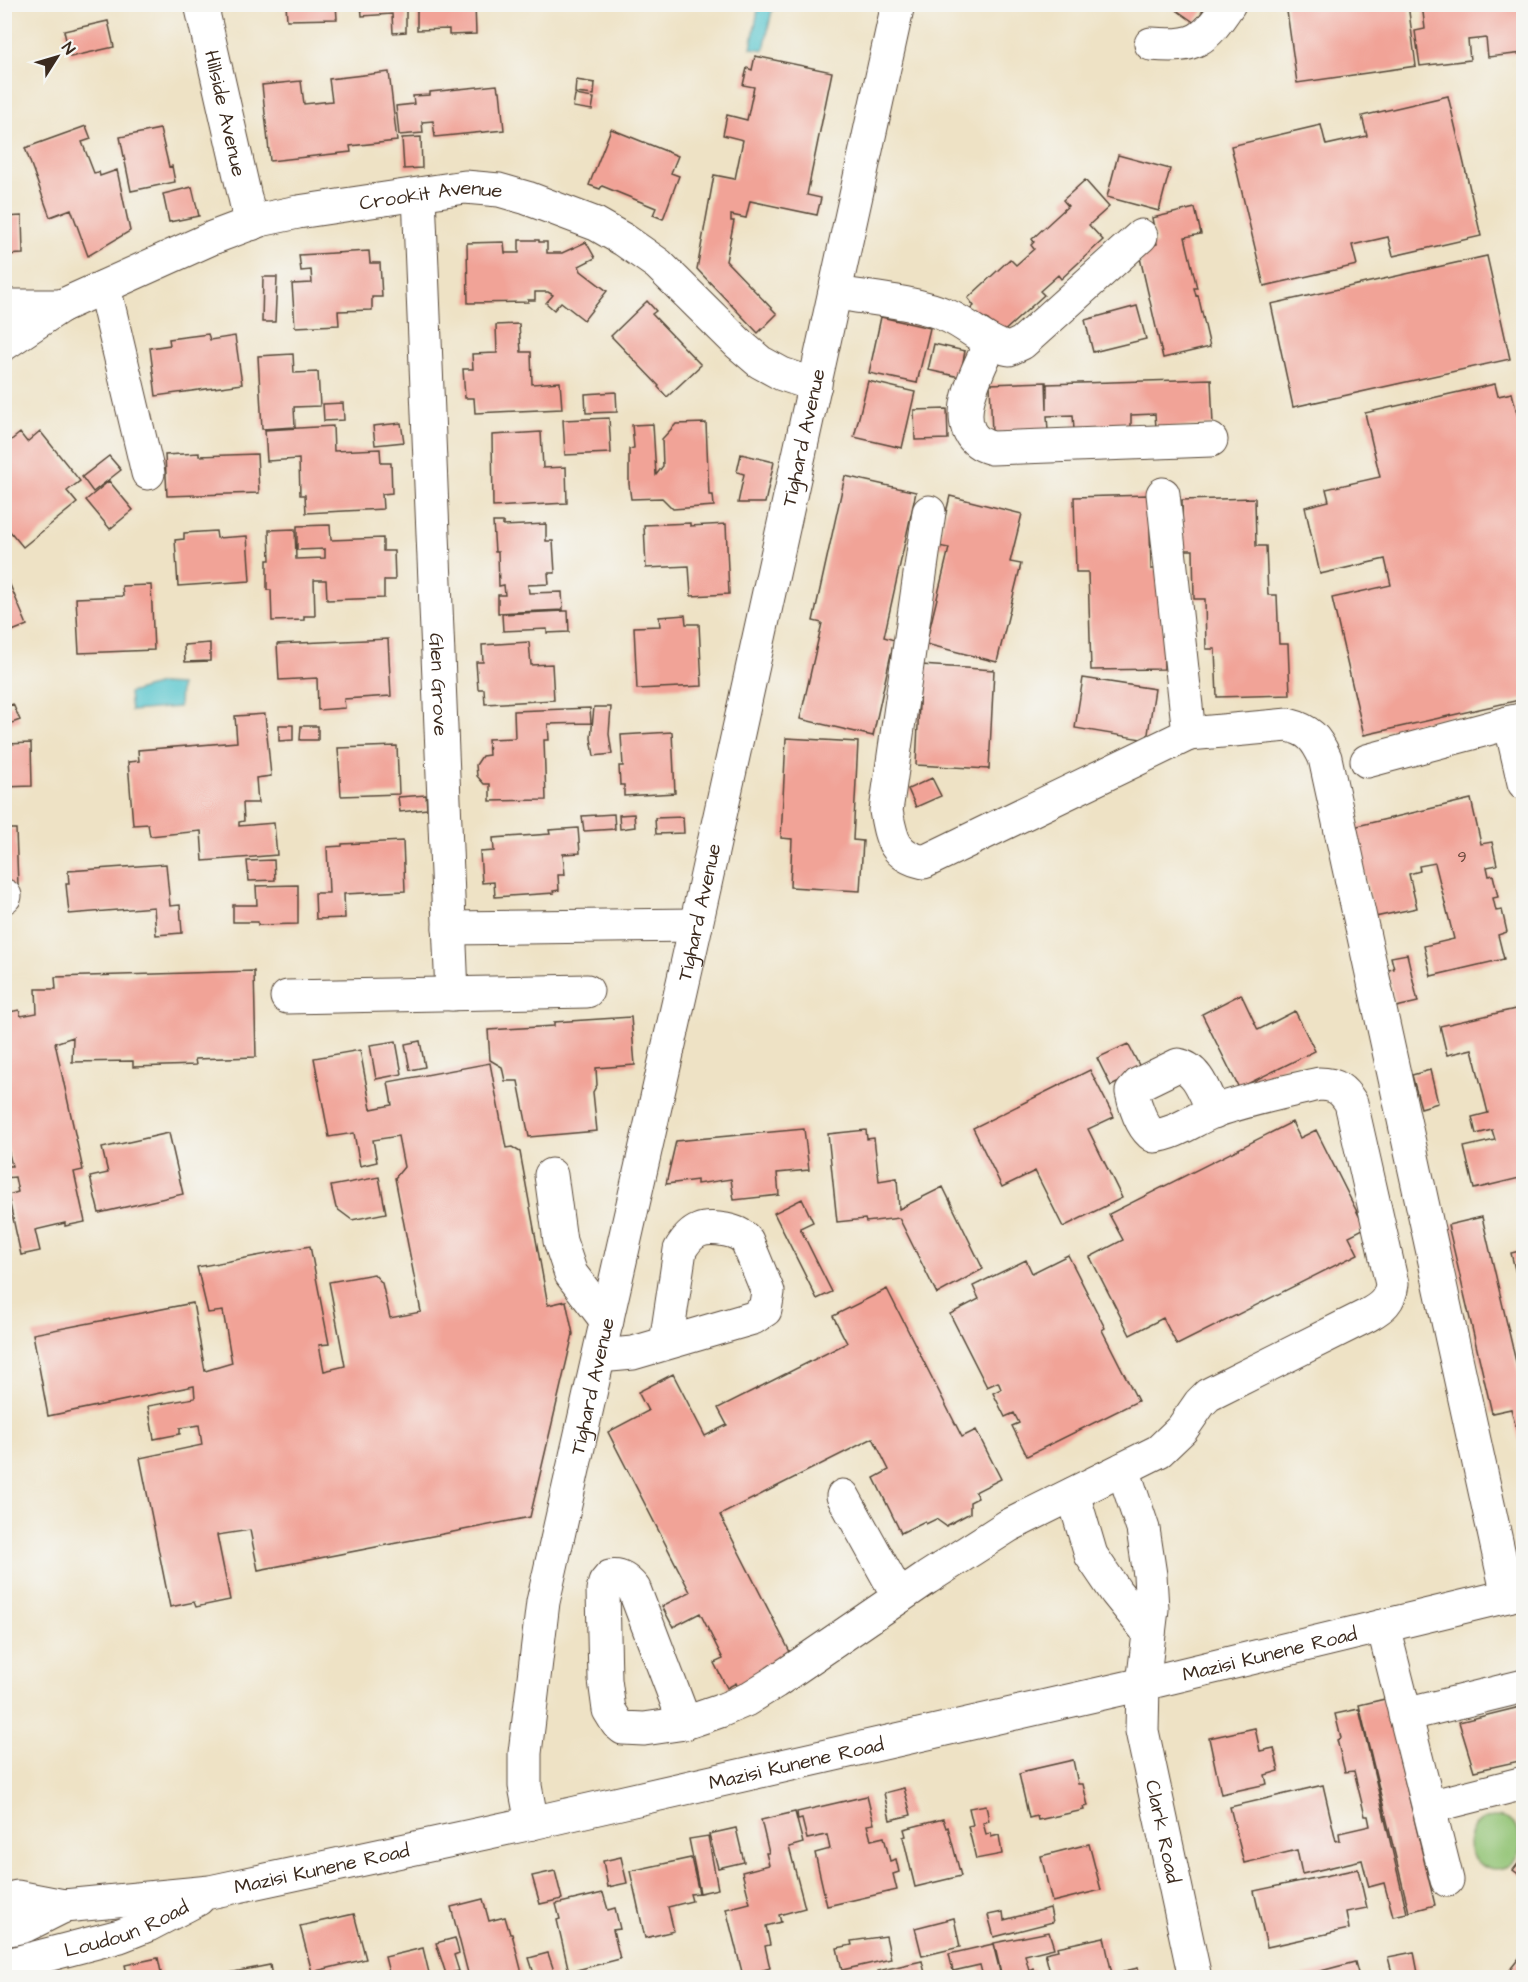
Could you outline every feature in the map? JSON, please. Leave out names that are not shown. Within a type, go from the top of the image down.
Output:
[{"type":"street","name":"Hillside Avenue","points":[[201,4],[251,224]]},
{"type":"street","name":"Tighard Avenue","points":[[532,1823],[525,1786],[525,1753],[543,1602],[696,925],[898,4]]},
{"type":"street","points":[[1151,44],[1176,46],[1198,40],[1212,29],[1228,4]]},
{"type":"street","name":"Crookit Avenue","points":[[4,306],[61,306],[212,238],[251,224],[298,212],[465,188],[499,190],[596,224],[624,240],[658,264],[739,345],[760,362],[782,374],[815,385]]},
{"type":"street","name":"Glen Grove","points":[[420,195],[452,994]]},
{"type":"street","points":[[835,292],[929,309],[950,316],[991,342],[1009,349],[1022,343],[1141,236]]},
{"type":"street","points":[[104,287],[148,473]]},
{"type":"street","points":[[4,344],[61,306]]},
{"type":"street","points":[[991,342],[972,382],[966,415],[966,426],[981,445],[992,448],[1211,440]]},
{"type":"street","points":[[1163,494],[1189,734]]},
{"type":"street","points":[[929,513],[886,811],[895,846],[906,856],[924,862],[1189,734],[1288,725],[1302,729],[1312,736],[1325,758],[1516,1594]]},
{"type":"street","points":[[1367,761],[1517,721],[1524,783]]},
{"type":"street","points":[[449,928],[696,925]]},
{"type":"street","points":[[287,997],[587,992]]},
{"type":"street","points":[[685,1723],[746,1700],[1008,1526],[1159,1451],[1182,1429],[1200,1402],[1208,1395],[1380,1308],[1388,1300],[1392,1284],[1351,1103],[1345,1094],[1338,1087],[1319,1084],[1260,1097],[1214,1112]]},
{"type":"street","points":[[551,1175],[560,1241],[571,1274],[607,1321]]},
{"type":"street","points":[[599,1356],[633,1353],[666,1343]]},
{"type":"street","name":"Clark Road","points":[[1123,1469],[1143,1528],[1150,1575],[1152,1609],[1143,1684],[1142,1731],[1195,1977]]},
{"type":"street","points":[[1073,1494],[1091,1555],[1116,1592],[1149,1633]]},
{"type":"street","points":[[843,1496],[899,1597]]},
{"type":"street","name":"Mazisi Kunene Road","points":[[11,1906],[64,1906],[210,1892],[532,1823],[1143,1684],[1516,1594]]},
{"type":"street","points":[[1383,1626],[1448,1880]]},
{"type":"street","points":[[1406,1715],[1524,1686]]},
{"type":"street","points":[[1429,1807],[1524,1783]]},
{"type":"street","name":"Loudoun Road","points":[[4,1966],[120,1936],[148,1926],[210,1892]]},
{"type":"green space","points":[[1490,1817],[1500,1817],[1510,1821],[1517,1828],[1521,1843],[1517,1858],[1510,1865],[1500,1869],[1490,1869],[1480,1865],[1473,1858],[1469,1848],[1469,1838],[1473,1828],[1480,1821]]},
{"type":"water","points":[[759,5],[773,5],[764,50],[751,48]]},
{"type":"water","points":[[160,684],[180,685],[179,707],[131,711],[129,693]]},
{"type":"building","points":[[286,4],[336,4],[337,19],[287,20]]},
{"type":"building","points":[[361,4],[391,4],[391,8],[406,7],[406,32],[393,33],[392,14],[362,16]]},
{"type":"building","points":[[417,4],[475,4],[476,34],[449,35],[449,29],[417,30]]},
{"type":"building","points":[[1164,4],[1207,4],[1195,23]]},
{"type":"building","points":[[1286,4],[1408,4],[1416,66],[1297,83]]},
{"type":"building","points":[[1422,4],[1463,4],[1463,6],[1524,4],[1524,53],[1488,57],[1486,38],[1468,40],[1470,60],[1420,66],[1415,31],[1425,29]]},
{"type":"building","points":[[108,21],[114,47],[70,57],[64,31]]},
{"type":"building","points":[[755,56],[832,72],[807,195],[821,198],[817,215],[750,201],[746,218],[731,215],[731,221],[734,221],[726,261],[777,314],[758,333],[697,269],[714,175],[735,179],[743,140],[723,135],[727,115],[747,120],[754,87],[743,85],[747,68],[752,70]]},
{"type":"building","points":[[389,72],[397,141],[350,146],[351,152],[270,161],[262,85],[301,81],[304,104],[332,101],[329,79]]},
{"type":"building","points":[[576,80],[595,83],[594,95],[575,93]]},
{"type":"building","points":[[497,85],[500,91],[504,130],[435,137],[433,121],[422,122],[423,133],[399,135],[396,106],[414,104],[413,96]]},
{"type":"building","points":[[575,95],[594,98],[592,110],[573,107]]},
{"type":"building","points":[[1448,96],[1481,236],[1393,256],[1388,237],[1352,245],[1357,265],[1264,286],[1231,146],[1321,125],[1326,145],[1367,136],[1362,116]]},
{"type":"building","points":[[86,126],[91,139],[82,142],[94,173],[99,172],[100,176],[117,170],[130,231],[88,256],[71,209],[50,217],[25,148]]},
{"type":"building","points":[[160,129],[175,182],[131,191],[120,137]]},
{"type":"building","points":[[611,129],[678,156],[671,173],[679,176],[663,219],[653,215],[656,208],[602,186],[600,189],[589,185]]},
{"type":"building","points":[[421,137],[422,168],[404,169],[402,138]]},
{"type":"building","points":[[1118,155],[1170,169],[1159,211],[1107,197]]},
{"type":"building","points":[[4,157],[7,157],[10,201],[4,202]]},
{"type":"building","points":[[1085,180],[1109,207],[1089,225],[1103,240],[1061,279],[1058,275],[1040,291],[1044,295],[1001,334],[987,319],[977,329],[964,315],[974,306],[968,298],[1010,259],[1016,265],[1034,249],[1031,245],[1034,242],[1032,239],[1068,206],[1063,200]]},
{"type":"building","points":[[192,187],[199,216],[169,222],[163,194]]},
{"type":"building","points":[[1195,208],[1201,234],[1185,237],[1197,288],[1194,288],[1196,296],[1198,295],[1210,347],[1163,358],[1138,249],[1157,244],[1152,218]]},
{"type":"building","points":[[22,216],[23,254],[4,255],[4,217]]},
{"type":"building","points":[[519,240],[547,242],[547,253],[562,253],[586,242],[595,258],[579,266],[581,271],[607,291],[584,320],[561,302],[554,310],[546,303],[553,295],[548,292],[535,292],[535,300],[528,300],[528,302],[468,303],[467,243],[504,242],[505,253],[519,253]]},
{"type":"building","points":[[369,251],[370,263],[380,263],[382,297],[372,297],[372,310],[338,311],[339,325],[295,327],[292,284],[312,283],[311,270],[301,271],[299,255]]},
{"type":"building","points":[[1487,256],[1510,359],[1293,407],[1271,304]]},
{"type":"building","points":[[263,277],[277,277],[275,322],[262,322]]},
{"type":"building","points":[[647,301],[656,311],[652,314],[701,365],[667,397],[611,336]]},
{"type":"building","points":[[1137,306],[1146,339],[1093,352],[1085,320]]},
{"type":"building","points":[[881,317],[930,328],[917,383],[869,373]]},
{"type":"building","points":[[519,324],[521,352],[531,352],[532,384],[560,382],[562,409],[475,413],[474,398],[465,398],[463,369],[473,369],[472,354],[497,353],[496,325]]},
{"type":"building","points":[[208,334],[210,340],[235,336],[242,384],[156,396],[150,348],[170,345],[169,339]]},
{"type":"building","points":[[934,344],[965,351],[960,377],[928,370]]},
{"type":"building","points":[[293,354],[294,373],[318,372],[320,406],[294,407],[295,427],[262,429],[258,356]]},
{"type":"building","points":[[1211,379],[1213,425],[1156,428],[1155,414],[1131,415],[1131,429],[1074,430],[1073,415],[1047,416],[1048,431],[992,433],[990,384],[1046,382],[1047,410],[1047,384]]},
{"type":"building","points":[[868,381],[915,392],[902,448],[854,437]]},
{"type":"building","points":[[1495,384],[1498,396],[1512,393],[1524,441],[1524,699],[1364,735],[1332,598],[1391,585],[1385,559],[1320,574],[1305,507],[1329,501],[1326,489],[1380,477],[1365,413]]},
{"type":"building","points":[[616,392],[617,412],[586,413],[585,394]]},
{"type":"building","points":[[343,403],[344,420],[324,421],[323,404]]},
{"type":"building","points":[[947,409],[948,439],[915,440],[914,410]]},
{"type":"building","points":[[609,418],[611,453],[565,455],[563,420]]},
{"type":"building","points":[[401,423],[404,442],[375,445],[373,426]]},
{"type":"building","points":[[706,423],[709,495],[713,495],[714,506],[673,509],[662,498],[631,499],[629,449],[634,448],[632,425],[653,424],[656,475],[663,466],[662,439],[676,424]]},
{"type":"building","points":[[333,426],[334,451],[380,449],[381,463],[391,463],[392,493],[382,494],[383,509],[306,513],[305,495],[300,495],[299,459],[267,461],[265,430]]},
{"type":"building","points":[[40,431],[80,481],[67,491],[77,503],[23,547],[4,524],[4,502],[8,500],[4,496],[4,460],[8,457],[4,454],[4,446],[20,433],[27,442]]},
{"type":"building","points":[[541,432],[543,468],[566,467],[567,503],[493,507],[492,435]]},
{"type":"building","points":[[199,453],[199,456],[257,454],[259,493],[167,496],[165,455]]},
{"type":"building","points":[[741,454],[774,462],[765,503],[738,503],[744,474],[737,472]]},
{"type":"building","points":[[109,456],[121,470],[93,492],[82,477]]},
{"type":"building","points":[[845,476],[916,492],[884,637],[894,640],[873,736],[800,719],[822,623],[813,621]]},
{"type":"building","points":[[109,481],[133,510],[110,529],[86,500]]},
{"type":"building","points":[[1149,495],[1151,569],[1162,569],[1164,669],[1091,670],[1088,572],[1076,572],[1074,497]]},
{"type":"building","points":[[950,496],[1022,514],[1010,562],[1021,564],[997,662],[926,644],[949,548],[938,546]]},
{"type":"building","points":[[1255,498],[1256,546],[1266,546],[1268,595],[1277,595],[1279,644],[1288,644],[1290,695],[1217,697],[1215,649],[1206,649],[1205,599],[1194,599],[1193,550],[1183,550],[1182,500]]},
{"type":"building","points":[[493,522],[503,522],[503,526],[546,524],[546,541],[553,541],[555,573],[548,573],[549,584],[528,585],[529,593],[562,592],[563,610],[498,613],[498,595],[505,595],[504,585],[499,586],[498,552],[495,552]]},
{"type":"building","points":[[690,523],[690,526],[726,524],[729,594],[691,596],[689,566],[646,568],[644,525]]},
{"type":"building","points":[[330,525],[331,540],[383,538],[383,551],[394,551],[395,580],[384,580],[384,598],[327,600],[326,580],[314,580],[315,616],[304,616],[304,620],[272,621],[271,590],[267,590],[267,560],[270,560],[269,530],[295,529],[296,559],[325,558],[325,549],[297,550],[297,526]]},
{"type":"building","points":[[216,531],[217,538],[247,536],[250,581],[178,586],[175,540],[184,539],[184,533]]},
{"type":"building","points":[[5,573],[27,625],[5,634]]},
{"type":"building","points":[[151,585],[154,650],[79,653],[76,598],[123,596],[122,586]]},
{"type":"building","points":[[568,611],[569,632],[547,633],[547,629],[503,631],[502,614]]},
{"type":"building","points":[[685,615],[686,624],[699,624],[702,686],[637,689],[634,627],[660,626],[659,617]]},
{"type":"building","points":[[388,639],[391,696],[344,699],[345,708],[318,710],[317,678],[279,680],[277,644]]},
{"type":"building","points":[[529,642],[531,665],[552,664],[554,700],[485,704],[484,689],[478,689],[476,662],[483,662],[482,645]]},
{"type":"building","points":[[210,643],[210,661],[185,662],[184,645]]},
{"type":"building","points":[[921,665],[994,670],[989,769],[916,765]]},
{"type":"building","points":[[1083,678],[1155,689],[1147,740],[1075,728]]},
{"type":"building","points":[[13,704],[20,720],[4,726],[4,708]]},
{"type":"building","points":[[594,707],[611,707],[609,734],[612,754],[594,756],[591,738]]},
{"type":"building","points":[[590,708],[591,723],[548,724],[549,740],[544,740],[546,800],[490,801],[490,784],[484,784],[477,776],[476,765],[482,756],[489,755],[488,739],[515,738],[514,711]]},
{"type":"building","points":[[265,714],[271,776],[256,778],[258,803],[243,803],[244,821],[239,822],[239,826],[274,823],[277,855],[203,861],[201,831],[150,836],[148,824],[133,825],[128,762],[139,761],[138,750],[237,742],[235,716]]},
{"type":"building","points":[[279,725],[293,725],[293,740],[279,741]]},
{"type":"building","points":[[301,726],[318,726],[318,740],[300,740]]},
{"type":"building","points":[[672,732],[675,793],[624,796],[624,785],[620,785],[619,766],[623,766],[621,735]]},
{"type":"building","points":[[786,738],[858,742],[853,840],[863,841],[860,891],[790,887],[792,839],[781,838]]},
{"type":"building","points":[[31,743],[32,786],[4,787],[4,757],[7,757],[7,744]]},
{"type":"building","points":[[397,746],[399,794],[341,796],[338,748]]},
{"type":"building","points":[[932,778],[941,796],[916,807],[908,789]]},
{"type":"building","points":[[426,795],[427,809],[400,812],[398,797]]},
{"type":"building","points":[[1471,799],[1481,844],[1492,842],[1497,865],[1487,867],[1489,876],[1493,875],[1498,897],[1493,898],[1496,911],[1502,910],[1507,932],[1498,935],[1504,959],[1431,976],[1424,946],[1454,939],[1435,863],[1419,866],[1420,871],[1409,874],[1417,908],[1375,917],[1353,827]]},
{"type":"building","points":[[614,814],[615,829],[584,831],[582,816]]},
{"type":"building","points":[[634,814],[635,827],[620,829],[619,815]]},
{"type":"building","points":[[683,817],[684,833],[656,834],[655,818]]},
{"type":"building","points":[[578,828],[580,853],[563,854],[565,875],[558,875],[559,890],[553,891],[554,893],[495,897],[494,882],[482,883],[480,852],[494,851],[493,838],[550,834],[549,830]]},
{"type":"building","points":[[4,829],[16,829],[18,886],[4,886]]},
{"type":"building","points":[[403,841],[405,891],[344,894],[345,918],[316,919],[315,893],[329,893],[327,847],[342,846],[342,844]]},
{"type":"building","points":[[274,860],[275,880],[249,881],[247,861]]},
{"type":"building","points":[[166,864],[170,906],[180,905],[182,933],[156,935],[154,907],[69,914],[66,884],[69,884],[68,871]]},
{"type":"building","points":[[298,885],[298,924],[258,925],[258,922],[233,922],[233,905],[257,905],[256,886]]},
{"type":"building","points":[[1407,954],[1418,1002],[1396,1007],[1388,970],[1394,969],[1391,957]]},
{"type":"building","points":[[254,971],[256,1057],[195,1059],[196,1065],[133,1067],[133,1061],[72,1062],[73,1037],[55,1043],[83,1170],[74,1172],[85,1222],[65,1226],[65,1223],[35,1230],[40,1251],[21,1255],[8,1195],[18,1192],[15,1177],[4,1178],[4,1166],[12,1166],[4,1133],[4,1013],[19,1010],[21,1016],[37,1013],[36,989],[56,989],[55,977]]},
{"type":"building","points":[[1241,994],[1258,1030],[1295,1011],[1315,1051],[1239,1088],[1202,1014]]},
{"type":"building","points":[[1520,1008],[1524,1020],[1524,1177],[1474,1189],[1464,1147],[1495,1140],[1492,1130],[1476,1134],[1472,1117],[1488,1113],[1472,1049],[1447,1055],[1440,1026]]},
{"type":"building","points":[[631,1017],[635,1065],[596,1068],[597,1085],[593,1092],[597,1131],[529,1137],[518,1081],[505,1081],[502,1067],[490,1060],[488,1030],[554,1026],[554,1022]]},
{"type":"building","points":[[396,1041],[402,1074],[376,1079],[370,1045]]},
{"type":"building","points":[[420,1041],[425,1067],[410,1070],[405,1044]]},
{"type":"building","points":[[1128,1044],[1142,1071],[1111,1086],[1097,1058]]},
{"type":"building","points":[[360,1050],[371,1109],[392,1105],[388,1082],[490,1063],[506,1148],[512,1147],[520,1152],[548,1305],[566,1301],[573,1334],[530,1517],[258,1570],[250,1530],[217,1535],[230,1600],[196,1607],[194,1602],[170,1607],[140,1458],[202,1445],[199,1425],[180,1428],[180,1434],[154,1439],[148,1406],[195,1398],[194,1386],[48,1416],[33,1334],[193,1303],[205,1371],[232,1363],[223,1311],[208,1313],[197,1267],[310,1246],[329,1344],[319,1345],[324,1371],[345,1366],[329,1282],[374,1274],[382,1283],[390,1318],[421,1312],[395,1178],[404,1167],[398,1136],[373,1140],[377,1162],[360,1166],[354,1133],[329,1137],[314,1058]]},
{"type":"building","points":[[1090,1070],[1114,1117],[1088,1129],[1122,1198],[1063,1227],[1035,1171],[1002,1187],[973,1128]]},
{"type":"building","points":[[1430,1070],[1438,1103],[1421,1108],[1412,1075]]},
{"type":"building","points":[[1292,1122],[1300,1138],[1316,1130],[1365,1228],[1349,1236],[1358,1254],[1177,1345],[1163,1318],[1130,1335],[1090,1257],[1123,1240],[1109,1214]]},
{"type":"building","points":[[804,1129],[809,1170],[777,1173],[779,1195],[734,1200],[731,1179],[697,1184],[697,1180],[666,1184],[676,1141]]},
{"type":"building","points":[[866,1130],[867,1139],[874,1138],[879,1181],[897,1178],[899,1209],[943,1187],[983,1269],[937,1294],[899,1218],[866,1222],[865,1219],[837,1222],[828,1134]]},
{"type":"building","points":[[169,1133],[183,1194],[99,1213],[90,1177],[108,1173],[102,1148]]},
{"type":"building","points":[[379,1177],[386,1213],[352,1220],[336,1208],[331,1186]]},
{"type":"building","points":[[802,1199],[813,1222],[800,1228],[832,1292],[817,1299],[774,1213]]},
{"type":"building","points":[[1482,1217],[1524,1396],[1524,1458],[1511,1409],[1492,1413],[1448,1225]]},
{"type":"building","points":[[1524,1250],[1524,1281],[1518,1282],[1511,1253]]},
{"type":"building","points":[[1068,1255],[1105,1328],[1102,1330],[1138,1401],[1027,1456],[1012,1426],[1019,1423],[1014,1413],[1005,1417],[993,1393],[1001,1389],[998,1382],[987,1387],[950,1314],[979,1299],[973,1286],[1026,1260],[1032,1273]]},
{"type":"building","points":[[887,1289],[962,1437],[976,1430],[1001,1479],[975,1492],[978,1498],[970,1502],[970,1513],[946,1526],[936,1519],[926,1524],[925,1521],[901,1533],[874,1478],[889,1470],[873,1438],[720,1515],[791,1654],[738,1687],[736,1683],[727,1688],[714,1663],[723,1659],[700,1613],[673,1627],[662,1606],[690,1592],[608,1432],[648,1411],[638,1392],[673,1374],[705,1436],[727,1425],[718,1408],[847,1343],[833,1316]]},
{"type":"building","points":[[1385,1699],[1435,1905],[1409,1912],[1359,1705]]},
{"type":"building","points":[[1524,1706],[1524,1760],[1474,1771],[1459,1722]]},
{"type":"building","points":[[1359,1709],[1407,1913],[1393,1916],[1384,1883],[1369,1887],[1362,1860],[1302,1874],[1297,1850],[1244,1863],[1230,1807],[1323,1785],[1336,1841],[1340,1840],[1339,1833],[1370,1826],[1368,1816],[1365,1816],[1354,1771],[1345,1772],[1337,1740],[1341,1738],[1335,1714]]},
{"type":"building","points":[[1255,1728],[1260,1751],[1274,1748],[1279,1771],[1265,1775],[1267,1784],[1221,1794],[1209,1738]]},
{"type":"building","points":[[1073,1760],[1078,1784],[1083,1784],[1088,1806],[1083,1807],[1084,1810],[1038,1820],[1037,1816],[1029,1818],[1019,1774]]},
{"type":"building","points":[[904,1788],[911,1815],[890,1820],[884,1793]]},
{"type":"building","points":[[867,1796],[874,1824],[867,1825],[871,1840],[884,1837],[890,1861],[896,1859],[899,1872],[893,1874],[897,1890],[827,1906],[815,1853],[830,1849],[827,1835],[807,1839],[802,1819],[798,1820],[797,1812]]},
{"type":"building","points":[[986,1805],[989,1821],[983,1823],[986,1834],[991,1833],[991,1837],[999,1835],[1002,1854],[976,1859],[968,1826],[973,1825],[969,1808]]},
{"type":"building","points":[[795,1812],[803,1843],[789,1847],[805,1908],[779,1915],[781,1922],[766,1926],[770,1945],[765,1946],[770,1968],[743,1976],[726,1909],[750,1903],[742,1872],[769,1865],[766,1853],[769,1853],[761,1820]]},
{"type":"building","points":[[943,1819],[946,1828],[948,1827],[961,1876],[915,1887],[903,1837],[906,1836],[904,1829]]},
{"type":"building","points":[[736,1828],[744,1862],[718,1868],[709,1834]]},
{"type":"building","points":[[708,1836],[718,1889],[700,1893],[689,1839]]},
{"type":"building","points":[[1089,1844],[1101,1890],[1052,1902],[1041,1856]]},
{"type":"building","points":[[1524,1856],[1524,1878],[1513,1870]]},
{"type":"building","points":[[621,1857],[627,1883],[608,1887],[603,1861]]},
{"type":"building","points":[[691,1858],[699,1893],[690,1894],[692,1901],[668,1907],[674,1931],[645,1938],[630,1871]]},
{"type":"building","points":[[1358,1869],[1367,1908],[1346,1912],[1349,1929],[1267,1947],[1254,1891]]},
{"type":"building","points":[[555,1871],[562,1899],[540,1904],[532,1876]]},
{"type":"building","points":[[603,1893],[608,1910],[615,1908],[620,1929],[613,1930],[620,1959],[569,1972],[557,1920],[560,1919],[556,1904]]},
{"type":"building","points":[[483,1899],[489,1921],[505,1917],[510,1934],[512,1934],[523,1977],[469,1977],[451,1907]]},
{"type":"building","points":[[1050,1908],[1053,1922],[994,1937],[988,1915],[1003,1912],[1004,1920]]},
{"type":"building","points":[[354,1914],[366,1959],[312,1972],[300,1926]]},
{"type":"building","points":[[954,1918],[960,1947],[922,1956],[915,1928]]},
{"type":"building","points":[[1049,1932],[1054,1948],[1025,1955],[1029,1970],[1033,1968],[1035,1977],[1002,1977],[994,1943]]},
{"type":"building","points":[[886,1936],[891,1959],[842,1970],[837,1948],[852,1945],[851,1941]]},
{"type":"building","points":[[1104,1937],[1112,1974],[1138,1968],[1140,1977],[1051,1977],[1045,1953],[1058,1950],[1057,1947]]},
{"type":"building","points":[[455,1938],[459,1953],[454,1955],[459,1971],[446,1974],[436,1943]]},
{"type":"building","points":[[993,1944],[1000,1972],[983,1977],[980,1965],[953,1971],[949,1954]]},
{"type":"building","points":[[423,1948],[430,1977],[390,1977],[385,1957]]},
{"type":"building","points":[[1414,1952],[1418,1973],[1393,1977],[1388,1957]]},
{"type":"building","points":[[1524,1952],[1524,1977],[1504,1977]]},
{"type":"building","points":[[548,1953],[556,1977],[535,1977],[529,1958]]},
{"type":"building","points":[[158,1958],[162,1977],[128,1977],[125,1965]]},
{"type":"building","points":[[922,1961],[926,1977],[880,1977],[878,1971]]},
{"type":"building","points":[[1355,1962],[1359,1977],[1298,1977]]},
{"type":"building","points":[[270,1965],[272,1977],[213,1977],[213,1976]]}]
